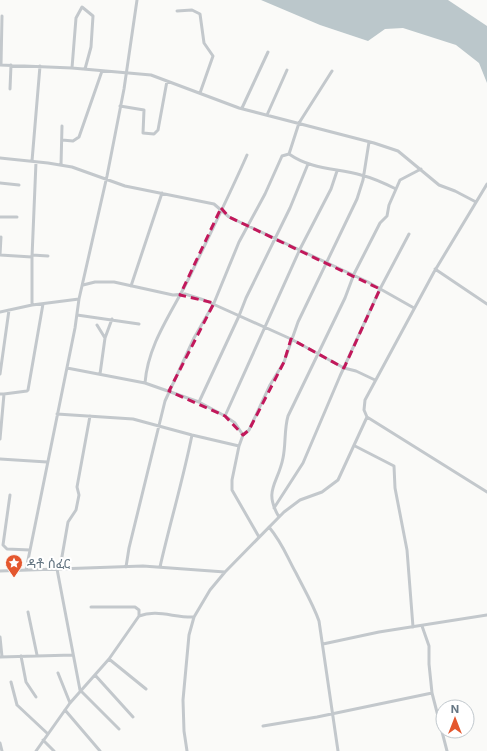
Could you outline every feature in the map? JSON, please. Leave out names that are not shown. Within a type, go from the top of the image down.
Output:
[{"type":"street","points":[[26,570],[67,368],[79,299],[106,179],[126,74],[138,0]]},
{"type":"street","points":[[72,68],[76,18],[82,7],[93,14],[91,46],[85,69]]},
{"type":"street","points":[[177,11],[192,10],[200,14],[204,43],[213,56],[200,93]]},
{"type":"street","points":[[2,16],[0,65],[40,66],[126,74],[146,74],[242,108],[398,151],[439,185],[455,191],[476,202]]},
{"type":"street","points":[[242,108],[268,52]]},
{"type":"street","points":[[10,89],[11,65]]},
{"type":"street","points":[[32,305],[34,161],[40,66]]},
{"type":"street","points":[[267,115],[287,70]]},
{"type":"street","points":[[62,140],[73,140],[79,137],[102,71]]},
{"type":"street","points":[[289,154],[299,123],[332,71]]},
{"type":"street","points":[[120,106],[144,110],[143,133],[154,134],[158,130],[167,81]]},
{"type":"street","points":[[61,165],[62,126]]},
{"type":"street","points":[[259,537],[232,490],[232,480],[239,446],[243,435],[249,430],[270,385],[284,362],[291,339],[357,199],[364,176],[369,142]]},
{"type":"street","points":[[126,567],[129,548],[158,426],[169,391],[214,303],[248,225],[265,194],[282,156],[289,154],[308,164],[327,170],[364,176],[396,189]]},
{"type":"street","points":[[145,383],[146,369],[151,352],[247,155]]},
{"type":"street","points":[[0,158],[61,165],[125,186],[209,203],[221,208],[229,217],[354,274],[414,308]]},
{"type":"street","points":[[199,402],[240,316],[240,311],[308,164]]},
{"type":"street","points":[[279,517],[274,508],[271,493],[282,461],[285,446],[284,429],[288,416],[346,298],[354,274],[380,223],[387,216],[401,179],[421,170]]},
{"type":"street","points":[[225,416],[300,249],[331,189],[337,171]]},
{"type":"street","points":[[0,183],[19,185]]},
{"type":"street","points":[[487,184],[435,269],[375,380],[364,404],[365,414],[367,417],[487,491]]},
{"type":"street","points":[[132,286],[162,193]]},
{"type":"street","points":[[0,217],[17,217]]},
{"type":"street","points":[[274,508],[303,463],[380,289],[409,234]]},
{"type":"street","points":[[1,237],[0,255],[48,256]]},
{"type":"street","points":[[435,269],[487,304]]},
{"type":"street","points":[[83,285],[95,282],[132,286],[180,295],[185,294],[214,303],[265,329],[291,339],[344,368],[356,371],[375,380]]},
{"type":"street","points":[[0,312],[32,305],[79,299]]},
{"type":"street","points":[[0,439],[2,394],[27,392],[28,390],[43,304]]},
{"type":"street","points":[[0,374],[9,310]]},
{"type":"street","points":[[77,315],[138,324]]},
{"type":"street","points":[[100,374],[105,338],[112,319]]},
{"type":"street","points":[[97,325],[105,338]]},
{"type":"street","points":[[67,368],[145,383],[199,402],[235,423],[243,435]]},
{"type":"street","points":[[57,414],[133,419],[239,446]]},
{"type":"street","points":[[90,416],[77,487],[79,495],[76,510],[68,522],[59,569],[72,654],[80,690],[119,729]]},
{"type":"street","points":[[187,751],[184,731],[183,700],[189,635],[194,616],[210,590],[225,572],[279,517],[300,500],[322,492],[335,483],[341,476],[367,417]]},
{"type":"street","points":[[160,567],[192,435]]},
{"type":"street","points":[[354,446],[394,466],[395,488],[407,550],[413,627]]},
{"type":"street","points":[[0,459],[47,462]]},
{"type":"street","points":[[10,495],[3,545],[4,548],[30,550]]},
{"type":"street","points":[[269,527],[285,549],[319,621],[331,713],[338,751]]},
{"type":"street","points":[[0,571],[160,567],[225,572]]},
{"type":"street","points":[[91,607],[135,607],[139,610],[139,616]]},
{"type":"street","points":[[28,612],[37,655]]},
{"type":"street","points":[[36,751],[80,690],[109,659],[139,616],[149,612],[179,617],[194,616]]},
{"type":"street","points":[[322,644],[487,615]]},
{"type":"street","points":[[422,626],[429,646],[432,693],[447,751]]},
{"type":"street","points":[[0,637],[1,657],[72,654]]},
{"type":"street","points":[[21,656],[26,682],[36,697]]},
{"type":"street","points":[[109,659],[146,689]]},
{"type":"street","points":[[58,673],[70,703]]},
{"type":"street","points":[[95,675],[133,717]]},
{"type":"street","points":[[10,682],[17,705],[48,734]]},
{"type":"street","points":[[263,726],[317,717],[432,693]]},
{"type":"street","points":[[65,710],[100,751]]},
{"type":"street","points":[[43,740],[54,751]]},
{"type":"street","points":[[0,743],[2,751]]},
{"type":"highlighted area","points":[[221,208],[229,217],[380,289],[344,368],[291,339],[284,362],[249,430],[243,435],[225,416],[169,391],[214,303],[180,295]]},
{"type":"shaded area","points":[[261,0],[448,0],[487,26],[487,83],[479,63],[456,45],[403,28],[385,29],[368,41],[320,25]]},
{"type":"place","name":"ዳቶ ሰፈር","points":[[14,578]]}]
